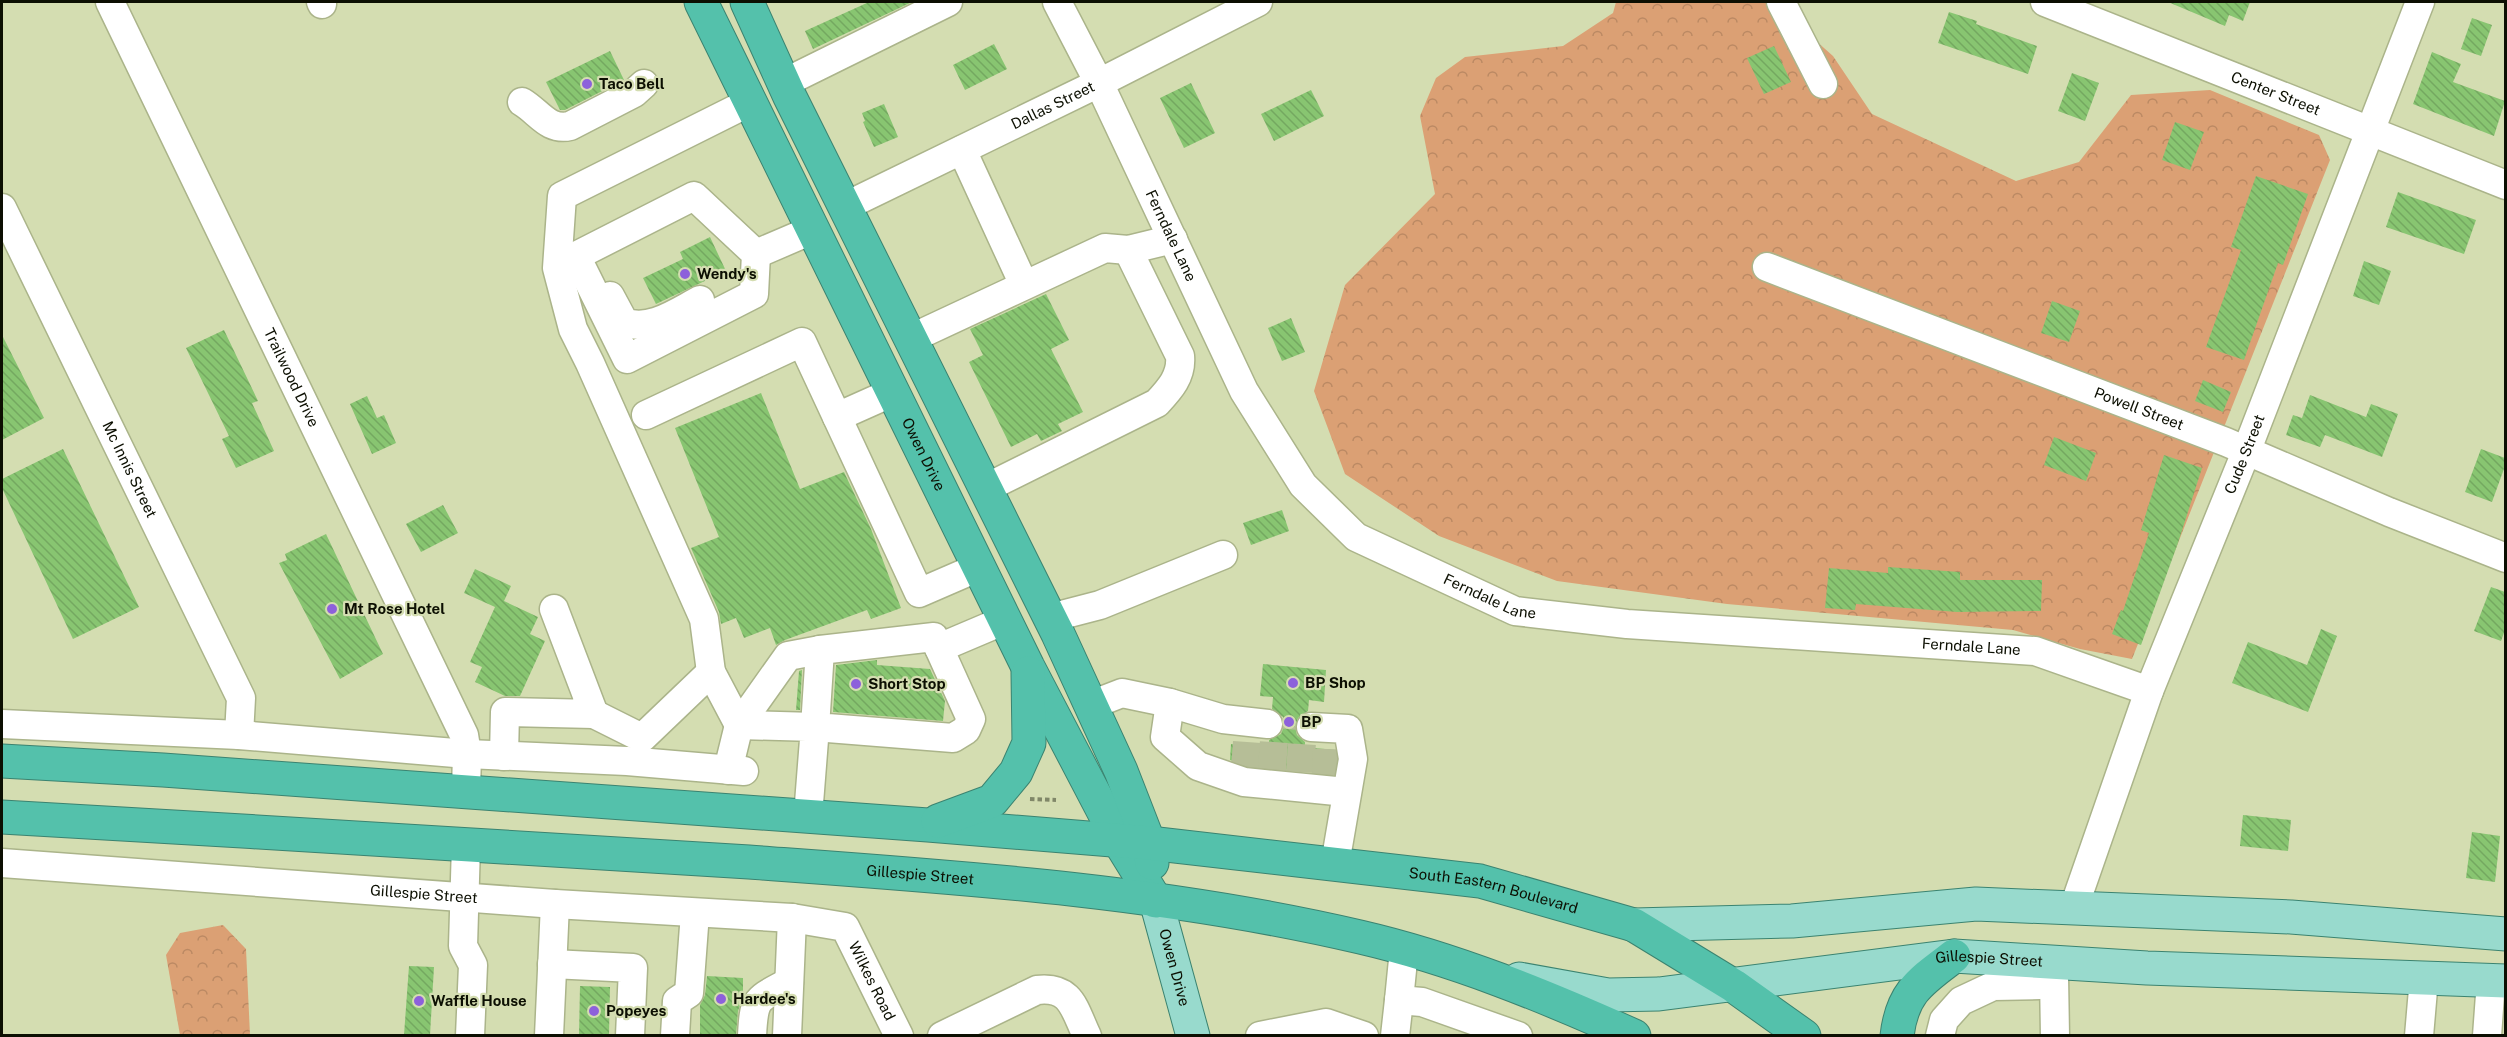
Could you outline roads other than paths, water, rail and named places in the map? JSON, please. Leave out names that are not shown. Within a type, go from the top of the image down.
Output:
[{"type":"highway","name":"Owen Drive","points":[[701,2],[1028,668],[1134,842]]},
{"type":"highway","name":"Owen Drive","points":[[748,4],[784,83],[912,338],[1091,705],[1121,771],[1134,842],[1156,901]]},
{"type":"highway","points":[[748,4],[821,206],[831,211],[846,206]]},
{"type":"highway","points":[[928,825],[992,801],[1016,772],[1029,743],[1028,668]]},
{"type":"highway","points":[[2,761],[466,791],[1134,842]]},
{"type":"highway","name":"Gillespie Street","points":[[2,817],[656,855],[961,877],[1156,901]]},
{"type":"highway","name":"South Eastern Boulevard","points":[[1134,842],[1480,881],[1634,925],[1734,986],[1804,1035]]},
{"type":"highway","points":[[1156,901],[1280,921],[1363,938],[1477,972],[1543,995],[1634,1035]]},
{"type":"highway","points":[[1897,1035],[1899,1013],[1919,983],[1954,956]]},
{"type":"main road","name":"Owen Drive","points":[[1156,901],[1193,1035]]},
{"type":"main road","points":[[1634,925],[1792,921],[1976,904],[2291,917],[2505,934]]},
{"type":"main road","name":"Gillespie Street","points":[[1477,972],[1608,995],[1659,994],[1734,986],[1954,956],[2057,968],[2148,968],[2498,981]]},
{"type":"street","name":"Trailwood Drive","points":[[110,2],[464,735],[467,754],[466,791]]},
{"type":"street","points":[[784,83],[948,2]]},
{"type":"street","name":"Ferndale Lane","points":[[1057,2],[1099,83],[1244,391],[1303,485],[1356,537],[1515,611],[1627,624],[2036,651],[2149,691]]},
{"type":"street","name":"Dallas Street","points":[[846,206],[1099,83],[1256,2]]},
{"type":"street","points":[[1781,2],[1823,84]]},
{"type":"street","name":"Center Street","points":[[2045,2],[2370,129],[2505,185]]},
{"type":"street","name":"Cude Street","points":[[2074,907],[2149,691],[2246,453],[2420,2]]},
{"type":"street","points":[[522,102],[537,111],[552,126],[561,128],[570,126],[634,93],[644,84]]},
{"type":"street","points":[[2,724],[239,735],[467,754],[627,761],[736,771],[739,724],[711,672],[704,619],[573,329],[557,268],[567,255],[694,196],[756,263],[754,294],[627,359],[567,255],[562,196],[750,102]]},
{"type":"street","points":[[962,150],[1024,285]]},
{"type":"street","points":[[703,204],[608,252],[600,259],[603,283],[624,322],[635,326],[648,325],[812,230]]},
{"type":"street","name":"Mc Innis Street","points":[[2,208],[241,698],[239,735]]},
{"type":"street","points":[[912,338],[1105,248],[1128,250],[1173,239]]},
{"type":"street","points":[[986,488],[1157,403],[1172,388],[1181,368],[1180,356],[1128,250]]},
{"type":"street","name":"Powell Street","points":[[1767,267],[2226,442],[2246,453],[2505,558]]},
{"type":"street","points":[[1176,347],[1217,332]]},
{"type":"street","points":[[646,415],[802,342],[919,593],[979,567]]},
{"type":"street","points":[[837,417],[892,392]]},
{"type":"street","points":[[1050,618],[1100,604],[1223,555]]},
{"type":"street","points":[[554,609],[594,714]]},
{"type":"street","points":[[939,648],[1005,620]]},
{"type":"street","points":[[934,637],[970,719],[966,730],[953,738],[739,724],[788,656],[820,650],[934,637]]},
{"type":"street","points":[[808,816],[820,650]]},
{"type":"street","points":[[504,756],[505,712],[594,714],[642,738],[711,672]]},
{"type":"street","points":[[1091,705],[1122,693],[1170,703],[1223,719],[1290,761],[1335,864]]},
{"type":"street","points":[[1170,703],[1165,737],[1198,766],[1290,761]]},
{"type":"street","points":[[466,845],[463,946],[473,965],[470,1035]]},
{"type":"street","name":"Gillespie Street","points":[[2,863],[695,914],[792,918],[845,927]]},
{"type":"street","points":[[549,1035],[555,904]]},
{"type":"street","points":[[687,1035],[695,914]]},
{"type":"street","points":[[787,1035],[792,918]]},
{"type":"street","name":"Wilkes Road","points":[[845,927],[890,1033]]},
{"type":"street","points":[[1395,1035],[1404,950]]},
{"type":"street","points":[[552,964],[633,968],[630,1035]]},
{"type":"street","points":[[618,1035],[621,968]]},
{"type":"street","points":[[1940,1035],[1944,1020],[1961,1002],[1993,986],[2040,985],[2057,968]]},
{"type":"street","points":[[2055,1035],[2057,968]]},
{"type":"street","points":[[2418,1035],[2424,978]]},
{"type":"street","points":[[2487,1035],[2498,981]]},
{"type":"street","points":[[752,1035],[754,1008],[759,998],[789,982]]},
{"type":"street","points":[[942,1035],[1037,990],[1052,988],[1069,998],[1086,1035]]},
{"type":"street","points":[[675,1035],[677,1001],[689,993]]},
{"type":"street","points":[[1399,1000],[1422,1002],[1518,1035]]},
{"type":"street","points":[[1260,1035],[1326,1023],[1364,1035]]},
{"type":"tunnel","points":[[1272,770],[1275,725]]},
{"type":"tunnel","points":[[1300,772],[1303,727]]},
{"type":"tunnel","points":[[1245,768],[1247,742]]},
{"type":"tunnel","points":[[1326,775],[1327,749]]},
{"type":"place","name":"Taco Bell","points":[[587,84]]},
{"type":"place","name":"Wendy's","points":[[685,274]]},
{"type":"place","name":"Mt Rose Hotel","points":[[332,609]]},
{"type":"place","name":"BP Shop","points":[[1293,683]]},
{"type":"place","name":"Short Stop","points":[[856,684]]},
{"type":"place","name":"BP","points":[[1289,722]]},
{"type":"place","name":"Hardee's","points":[[721,999]]},
{"type":"place","name":"Waffle House","points":[[419,1001]]},
{"type":"place","name":"Popeyes","points":[[594,1011]]}]
